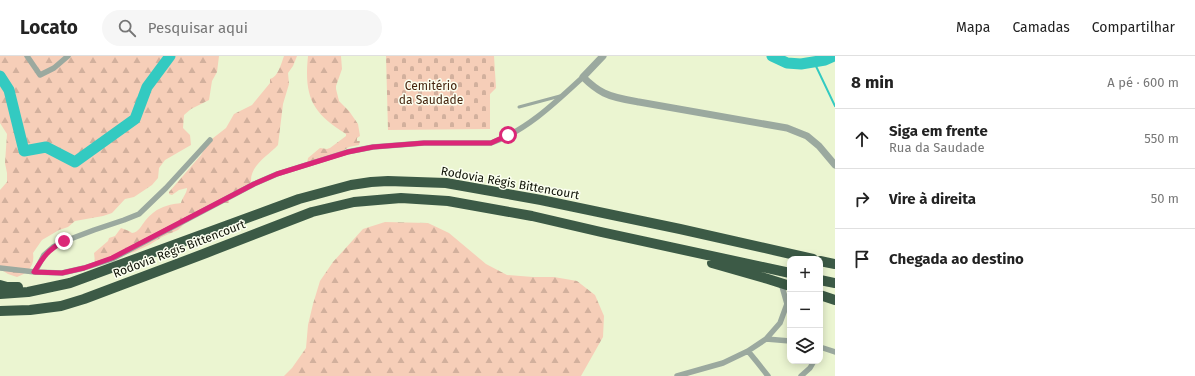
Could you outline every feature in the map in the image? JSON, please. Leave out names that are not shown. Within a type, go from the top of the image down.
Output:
[{"type":"highway","name":"Rodovia Régis Bittencourt","points":[[0,294],[28,292],[60,286],[102,272],[298,199],[351,185],[388,181],[446,183],[680,229],[800,256]]},
{"type":"highway","name":"Rodovia Régis Bittencourt","points":[[0,311],[30,310],[61,306],[84,299],[312,212],[354,202],[401,198],[448,201],[532,216],[787,272]]},
{"type":"highway","points":[[652,243],[682,256],[725,266],[785,285]]},
{"type":"highway","name":"Rodovia Régis Bittencourt","points":[[823,261],[835,264]]},
{"type":"highway","points":[[0,285],[7,287],[22,287],[45,284],[85,273],[102,272]]},
{"type":"highway","points":[[823,281],[835,283]]},
{"type":"highway","points":[[823,296],[835,300]]},
{"type":"street","points":[[27,56],[40,75],[54,68],[68,56]]},
{"type":"street","points":[[0,268],[34,272],[62,273],[84,268],[112,258],[254,184],[277,174],[348,152],[373,147],[424,143],[491,143],[530,122],[564,95],[603,56]]},
{"type":"street","points":[[583,77],[591,85],[604,93],[620,99],[788,128],[807,136],[819,146],[835,165]]},
{"type":"street","points":[[34,272],[44,255],[53,247],[64,241],[139,214],[166,188],[210,140]]},
{"type":"street","points":[[785,285],[787,296]]},
{"type":"street","points":[[677,376],[723,363],[748,351],[766,339],[780,323],[787,305]]},
{"type":"street","points":[[766,339],[787,341]]},
{"type":"street","points":[[823,349],[835,352]]},
{"type":"street","points":[[748,351],[768,376]]},
{"type":"street","points":[[801,376],[812,364]]},
{"type":"lane","points":[[519,107],[564,95]]},
{"type":"green space","points":[[0,56],[219,56],[217,72],[212,81],[209,100],[191,109],[184,115],[183,128],[190,135],[191,145],[165,160],[159,168],[158,178],[152,185],[134,197],[125,199],[112,213],[75,221],[68,227],[59,230],[42,240],[33,253],[33,262],[30,268],[17,277],[0,269],[0,190],[7,182],[5,163],[7,134],[0,123]]},
{"type":"green space","points":[[284,56],[297,56],[288,73],[289,84],[283,104],[278,145],[256,166],[251,176],[251,182],[243,191],[229,198],[229,203],[223,203],[187,221],[178,230],[149,245],[134,252],[98,263],[95,262],[94,253],[108,241],[109,238],[115,236],[121,228],[132,233],[140,228],[157,210],[165,206],[181,203],[187,188],[179,190],[172,195],[169,194],[169,192],[201,155],[208,142],[226,128],[234,114],[252,105],[270,83],[270,79],[277,73]]},
{"type":"green space","points":[[308,56],[341,56],[342,69],[336,89],[339,101],[349,111],[358,124],[360,136],[357,138],[357,141],[360,141],[359,145],[349,147],[327,161],[307,164],[308,158],[320,148],[330,148],[346,136],[346,134],[325,118],[312,102],[307,82]]},
{"type":"green space","name":"Cemitério da Saudade","points":[[386,56],[494,56],[496,88],[490,94],[490,129],[388,130]]},
{"type":"green space","points":[[385,222],[428,223],[449,233],[486,264],[507,275],[554,277],[577,281],[595,295],[604,316],[603,337],[581,376],[284,376],[292,368],[306,348],[308,325],[320,281],[333,262],[363,229]]},
{"type":"waterway","points":[[0,76],[9,90],[24,151],[46,147],[75,162],[135,119],[147,87],[170,56]]},
{"type":"waterway","points":[[772,56],[787,63],[801,64],[825,60],[834,56]]},
{"type":"waterway","points":[[814,62],[835,106]]},
{"type":"route","points":[[64,241],[53,247],[44,255],[34,272],[62,273],[84,268],[112,258],[254,184],[277,174],[348,152],[373,147],[424,143],[491,143],[508,135]]}]
